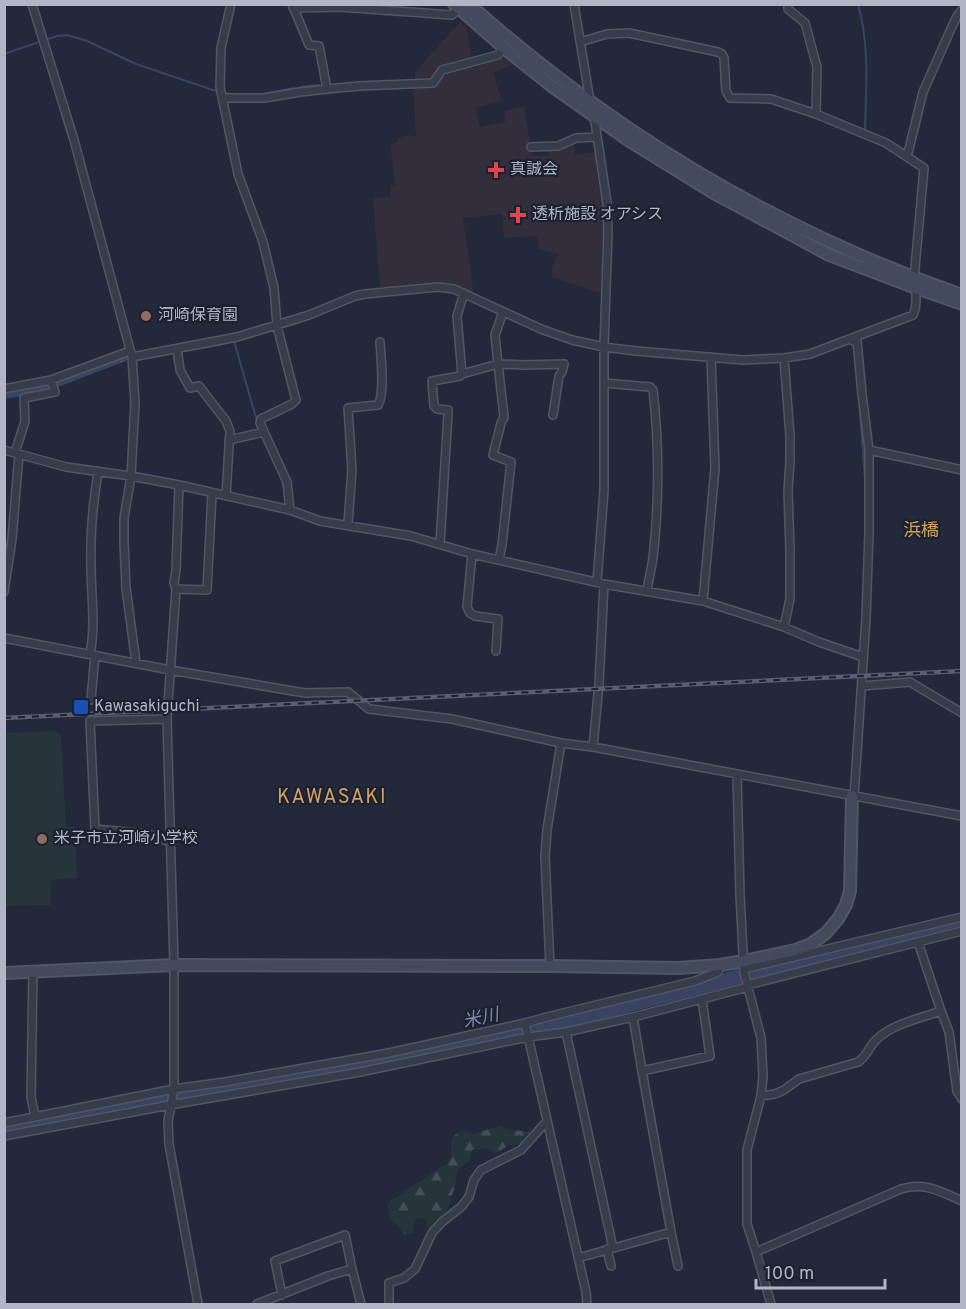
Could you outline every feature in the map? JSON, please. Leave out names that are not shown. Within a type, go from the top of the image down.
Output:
[{"type":"main road","points":[[460,6],[504,48],[554,87],[628,140],[712,192],[829,255],[915,284],[962,295]]},
{"type":"main road","points":[[460,6],[514,43],[625,127],[701,176],[786,222],[962,304]]},
{"type":"main road","points":[[4,973],[174,965],[678,968],[720,965],[744,967],[811,944],[826,933],[838,919],[846,905],[850,891],[853,796]]},
{"type":"street","points":[[32,4],[74,140],[131,354],[135,403],[131,476],[124,518],[124,542],[126,588],[136,663]]},
{"type":"street","points":[[231,4],[221,48],[220,87],[238,174],[263,242],[272,277],[278,326],[296,400],[261,419],[260,423],[287,482],[290,510]]},
{"type":"street","points":[[574,4],[607,202],[608,232],[604,347],[604,490],[598,689],[593,747]]},
{"type":"street","points":[[788,4],[788,9],[805,23],[817,67],[816,114]]},
{"type":"street","points":[[327,89],[319,46],[309,45],[293,6],[452,15],[460,6]]},
{"type":"street","points":[[907,157],[923,92],[957,16],[962,10]]},
{"type":"street","points":[[4,389],[52,384],[131,354],[177,349],[237,337],[278,326],[355,296],[438,287],[458,290],[541,329],[572,340],[604,347],[743,360],[810,354],[912,315],[915,310],[924,168],[886,143],[816,114],[771,99],[730,98],[726,91],[724,58],[718,52],[629,33],[607,34],[580,42]]},
{"type":"street","points":[[222,98],[264,98],[327,89],[434,81],[442,70],[498,55],[504,48]]},
{"type":"street","points":[[531,147],[558,146],[576,138],[597,137]]},
{"type":"street","points":[[462,374],[458,316],[464,293]]},
{"type":"street","points":[[499,560],[511,462],[493,455],[504,417],[495,335],[503,312]]},
{"type":"street","points":[[852,339],[857,340],[869,450],[869,532],[864,657],[853,796]]},
{"type":"street","points":[[348,524],[352,470],[348,408],[378,405],[381,400],[380,342]]},
{"type":"street","points":[[177,349],[180,370],[190,388],[199,386],[226,421],[230,431],[226,496]]},
{"type":"street","points":[[703,601],[715,468],[711,357]]},
{"type":"street","points":[[784,358],[790,436],[788,492],[790,599],[784,627]]},
{"type":"street","points":[[440,544],[448,410],[437,409],[434,406],[432,381],[460,376],[498,364],[564,364],[553,415]]},
{"type":"street","points":[[604,383],[650,387],[653,390],[657,472],[654,551],[647,591]]},
{"type":"street","points":[[4,592],[12,539],[17,453],[25,421],[24,398],[55,392],[52,384]]},
{"type":"street","points":[[229,440],[264,432]]},
{"type":"street","points":[[4,450],[66,467],[179,485],[290,510],[320,521],[411,536],[472,554],[601,583],[703,601],[784,627],[864,657]]},
{"type":"street","points":[[869,450],[962,470]]},
{"type":"street","points":[[91,700],[93,617],[91,562],[98,472]]},
{"type":"street","points":[[179,485],[174,584],[176,589],[167,719],[174,965],[173,1090],[168,1121],[169,1144],[198,1305]]},
{"type":"street","points":[[176,589],[207,590],[212,494]]},
{"type":"street","points":[[472,554],[467,608],[475,616],[498,619],[496,651]]},
{"type":"street","points":[[4,638],[305,693],[348,692],[369,709],[452,719],[561,743],[962,816]]},
{"type":"street","points":[[862,686],[910,682],[962,713]]},
{"type":"street","points":[[167,719],[90,721],[95,830],[148,834],[170,842]]},
{"type":"street","points":[[550,966],[545,856],[561,743]]},
{"type":"street","points":[[737,774],[744,967],[761,1038],[763,1076],[761,1096],[747,1150],[747,1224],[771,1305]]},
{"type":"street","points":[[744,967],[962,917]]},
{"type":"street","points":[[4,1136],[171,1103],[360,1072],[528,1037],[566,1032],[633,1017],[702,999],[747,984],[962,931]]},
{"type":"street","points":[[918,942],[949,1032],[957,1091],[962,1099]]},
{"type":"street","points":[[4,1123],[173,1090],[389,1053],[525,1023],[695,981],[718,972],[720,965]]},
{"type":"street","points":[[33,972],[31,1097],[35,1116]]},
{"type":"street","points":[[642,1071],[711,1056],[702,999]]},
{"type":"street","points":[[761,1096],[784,1090],[799,1079],[858,1062],[887,1032],[941,1011]]},
{"type":"street","points":[[633,1017],[678,1266]]},
{"type":"street","points":[[525,1023],[586,1292],[587,1305]]},
{"type":"street","points":[[566,1032],[610,1248],[611,1266]]},
{"type":"street","points":[[389,1305],[389,1283],[404,1278],[415,1269],[432,1233],[469,1197],[474,1180],[481,1170],[521,1150],[547,1121]]},
{"type":"street","points":[[756,1252],[913,1185],[931,1188],[962,1201]]},
{"type":"street","points":[[578,1258],[671,1232]]},
{"type":"street","points":[[282,1295],[275,1262],[345,1235],[361,1305]]},
{"type":"street","points":[[257,1305],[328,1276],[352,1269]]},
{"type":"shaded area","name":"真誠会","points":[[460,22],[467,28],[472,68],[504,58],[512,65],[493,73],[502,101],[476,108],[480,127],[505,122],[504,111],[524,106],[532,156],[549,156],[549,150],[558,150],[574,143],[575,155],[596,152],[604,204],[603,294],[552,277],[552,267],[558,254],[539,249],[537,236],[504,238],[502,214],[463,218],[474,295],[430,285],[383,289],[380,287],[373,198],[391,197],[391,185],[395,185],[390,144],[406,135],[416,136],[413,86],[415,86],[415,72]]},
{"type":"green space","name":"米子市立河崎小学校","points":[[55,731],[61,736],[66,827],[74,827],[77,878],[50,880],[51,905],[5,906],[5,733]]},
{"type":"green space","points":[[500,1126],[530,1132],[519,1145],[509,1145],[496,1153],[486,1148],[472,1150],[470,1160],[458,1169],[450,1202],[443,1217],[431,1229],[428,1228],[426,1219],[419,1217],[414,1221],[413,1232],[405,1235],[390,1219],[388,1207],[390,1201],[449,1162],[452,1139],[458,1133],[464,1130],[473,1134]]},
{"type":"water","points":[[383,295],[360,299],[295,325],[250,338],[214,347],[128,360],[45,392],[5,399],[5,391],[127,354],[128,358],[268,331],[312,317],[359,297]]},
{"type":"waterway","points":[[858,4],[866,52],[865,131]]},
{"type":"waterway","points":[[4,54],[57,36],[67,35],[87,41],[136,64],[219,92]]},
{"type":"waterway","points":[[721,72],[722,91],[728,100]]},
{"type":"waterway","points":[[301,87],[319,85]]},
{"type":"waterway","points":[[248,95],[294,88]]},
{"type":"waterway","points":[[224,93],[239,95]]},
{"type":"waterway","points":[[234,341],[257,421]]},
{"type":"waterway","points":[[854,343],[858,384]]},
{"type":"waterway","points":[[4,385],[9,384]]},
{"type":"waterway","points":[[859,399],[866,492]]},
{"type":"waterway","points":[[282,478],[285,490]]},
{"type":"waterway","name":"米川","points":[[4,1129],[296,1074],[378,1062],[552,1024],[849,949],[962,924]]},
{"type":"railway","points":[[4,718],[962,671]]},
{"type":"place","name":"真誠会","points":[[496,170]]},
{"type":"place","name":"透析施設 オアシス","points":[[518,215]]},
{"type":"place","name":"河崎保育園","points":[[146,316]]},
{"type":"place","name":"Kawasakiguchi","points":[[81,707]]},
{"type":"place","name":"米子市立河崎小学校","points":[[42,839]]},
{"type":"district","name":"浜橋","points":[[921,531]]},
{"type":"district","name":"KAWASAKI","points":[[332,798]]}]
